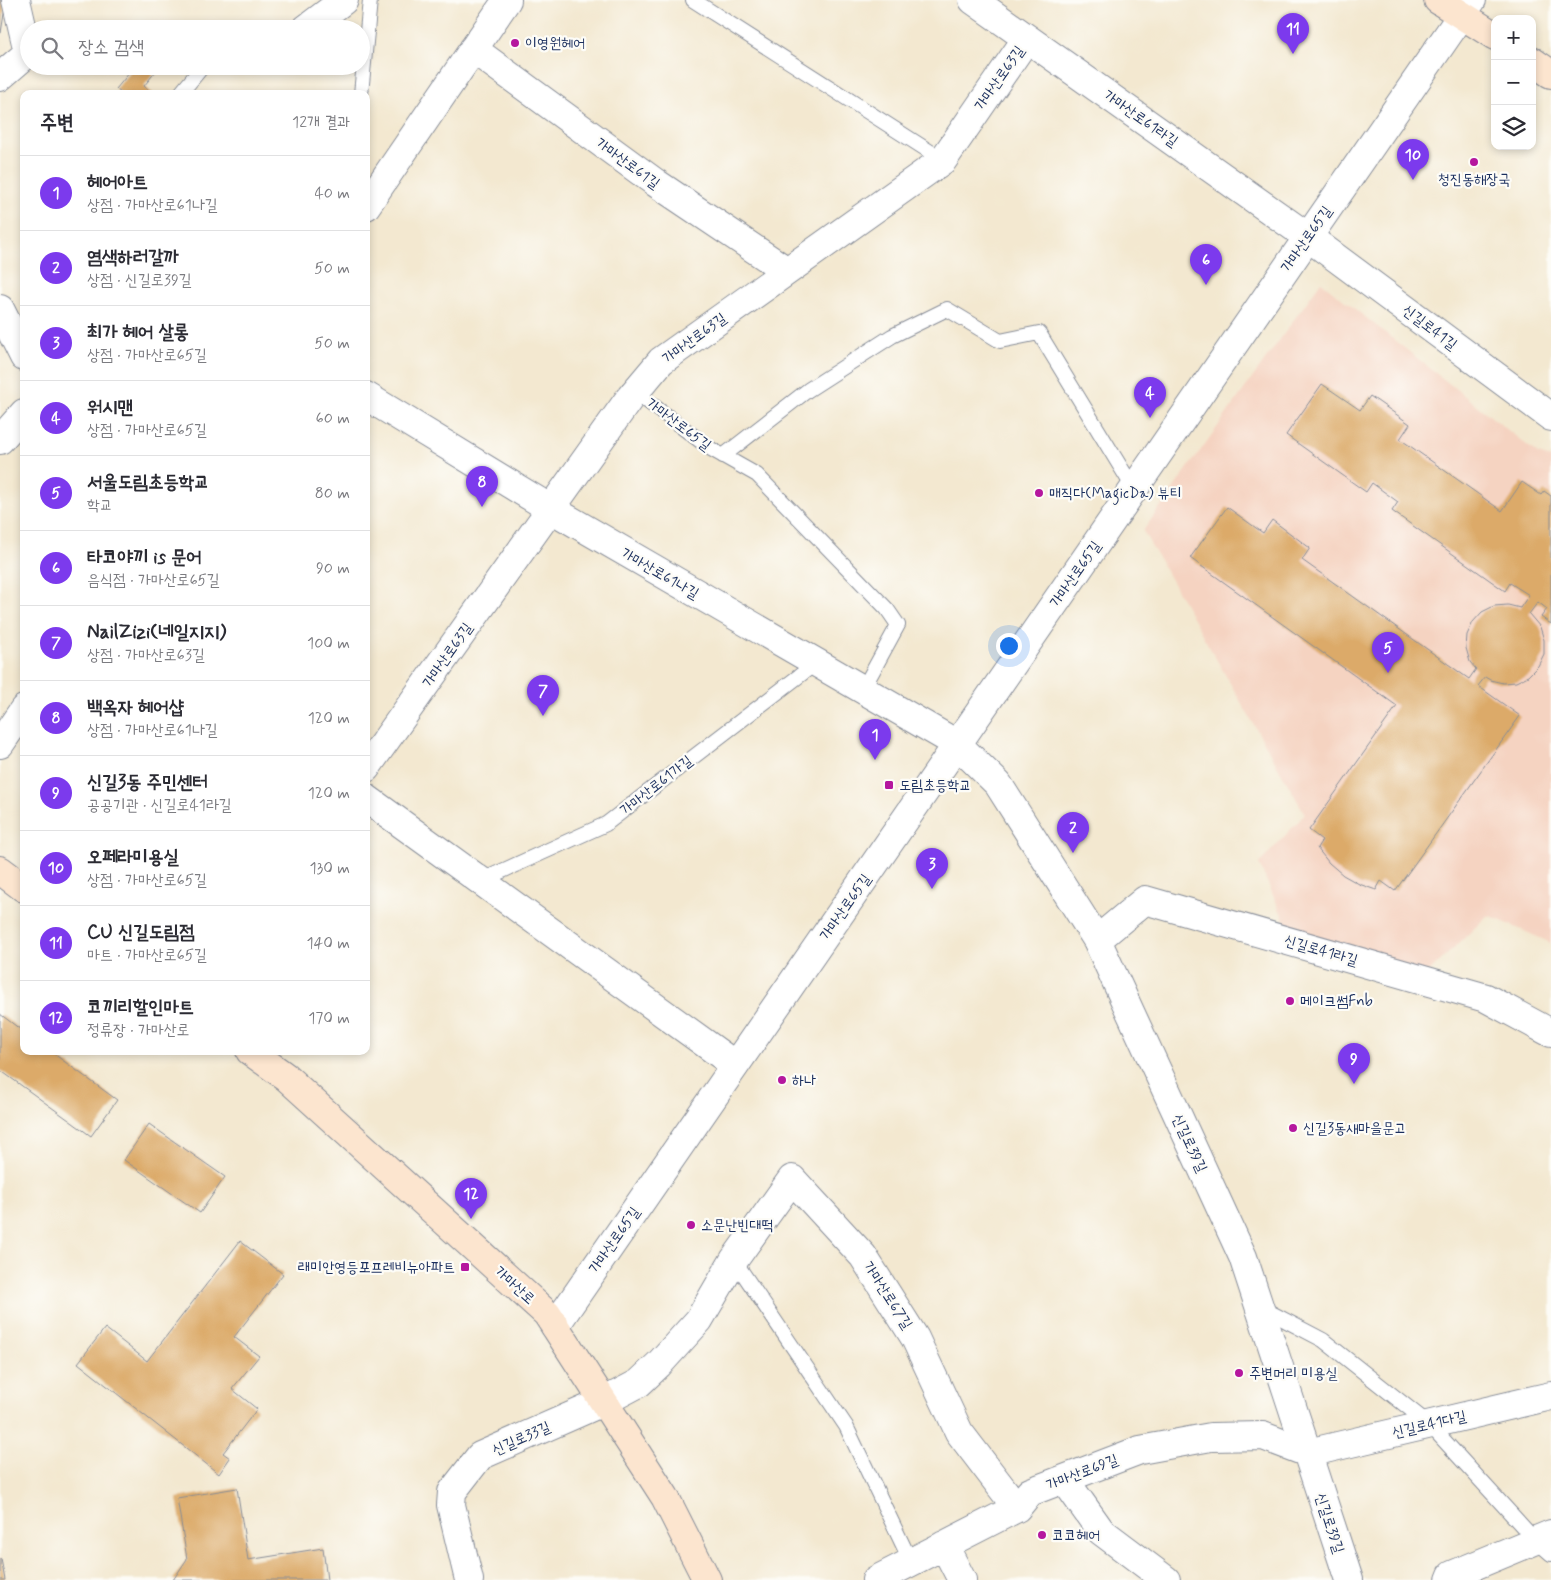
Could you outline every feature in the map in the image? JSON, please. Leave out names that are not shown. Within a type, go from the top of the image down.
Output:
[{"type":"main road","points":[[1438,0],[1467,7],[1491,32]]},
{"type":"main road","points":[[1536,64],[1551,74]]},
{"type":"main road","points":[[0,870],[20,885]]},
{"type":"main road","name":"가마산로","points":[[256,1055],[286,1077],[548,1314],[664,1498],[707,1580]]},
{"type":"street","points":[[16,0],[21,20]]},
{"type":"street","points":[[318,20],[344,0]]},
{"type":"street","points":[[370,200],[507,0]]},
{"type":"street","name":"가마산로61라길","points":[[973,0],[1308,237]]},
{"type":"street","name":"가마산로65길","points":[[555,1326],[1467,7]]},
{"type":"street","name":"가마산로63길","points":[[370,762],[635,392],[661,361],[943,160],[1027,38]]},
{"type":"street","name":"가마산로61길","points":[[474,49],[656,183],[787,271]]},
{"type":"street","points":[[0,77],[20,59]]},
{"type":"street","name":"신길로41길","points":[[1308,237],[1551,417]]},
{"type":"street","points":[[0,309],[20,349]]},
{"type":"street","name":"가마산로61나길","points":[[370,398],[551,509],[958,744]]},
{"type":"street","points":[[0,438],[20,417]]},
{"type":"street","points":[[0,744],[20,715]]},
{"type":"street","name":"신길로39길","points":[[958,744],[998,784],[1097,940],[1243,1257],[1349,1580]]},
{"type":"street","points":[[370,801],[735,1065]]},
{"type":"street","name":"신길로41라길","points":[[1097,940],[1144,900],[1486,998],[1551,1033]]},
{"type":"street","name":"가마산로67길","points":[[604,1402],[639,1384],[699,1320],[734,1260],[792,1179],[863,1256],[915,1338],[959,1432],[1017,1508]]},
{"type":"street","name":"신길로41다길","points":[[1308,1453],[1551,1396]]},
{"type":"street","name":"신길로33길","points":[[469,1580],[451,1505],[452,1492],[480,1456],[604,1402]]},
{"type":"street","name":"가마산로69길","points":[[876,1580],[1017,1508],[1030,1492],[1140,1450],[1212,1437],[1263,1436],[1308,1453]]},
{"type":"street","points":[[1064,1479],[1100,1531],[1166,1580]]},
{"type":"street","points":[[1450,1580],[1452,1575],[1546,1543]]},
{"type":"street","points":[[944,1545],[962,1580]]},
{"type":"lane","points":[[368,20],[370,0]]},
{"type":"lane","points":[[693,0],[943,160]]},
{"type":"lane","points":[[183,90],[196,75]]},
{"type":"lane","points":[[361,90],[363,75]]},
{"type":"lane","name":"가마산로65길","points":[[723,456],[808,390],[892,336],[947,309],[1000,341],[1039,332],[1134,489]]},
{"type":"lane","name":"가마산로65길","points":[[635,392],[711,449],[757,475],[887,609],[898,625],[863,690]]},
{"type":"lane","name":"가마산로61가길","points":[[480,880],[606,824],[816,662]]},
{"type":"lane","points":[[734,1260],[846,1426],[911,1562]]},
{"type":"lane","points":[[1260,1307],[1323,1340],[1429,1424],[1546,1543]]},
{"type":"shaded area","points":[[1321,282],[1538,454],[1551,458],[1551,943],[1488,915],[1426,975],[1292,937],[1259,864],[1305,814],[1143,531]]},
{"type":"building","points":[[0,0],[6,1],[1,33],[0,33]]},
{"type":"building","points":[[128,75],[153,75],[144,86],[148,90],[116,89]]},
{"type":"building","points":[[1322,384],[1360,410],[1370,396],[1410,424],[1400,439],[1502,511],[1522,482],[1541,495],[1544,491],[1551,496],[1551,624],[1541,617],[1547,609],[1538,602],[1529,614],[1540,627],[1544,640],[1544,654],[1538,666],[1528,676],[1516,682],[1503,683],[1485,677],[1478,686],[1520,716],[1395,891],[1381,881],[1376,890],[1359,884],[1343,875],[1329,863],[1317,848],[1322,840],[1309,830],[1397,706],[1190,558],[1227,507],[1263,533],[1272,520],[1310,548],[1302,560],[1469,679],[1476,669],[1470,662],[1466,648],[1467,635],[1473,622],[1482,612],[1494,606],[1508,605],[1520,608],[1529,595],[1510,583],[1505,591],[1392,511],[1398,502],[1372,483],[1366,492],[1286,435]]},
{"type":"building","points":[[0,1014],[20,1029],[20,1055],[55,1055],[117,1100],[91,1136],[0,1070]]},
{"type":"building","points":[[149,1124],[225,1177],[200,1213],[124,1160]]},
{"type":"building","points":[[240,1241],[283,1274],[234,1337],[259,1356],[232,1389],[257,1409],[223,1453],[230,1458],[219,1474],[78,1363],[105,1328],[147,1361]]},
{"type":"building","points":[[237,1488],[248,1560],[323,1548],[327,1580],[173,1580],[187,1559],[177,1498]]},
{"type":"building","points":[[1,1559],[5,1580],[0,1580]]},
{"type":"place","name":"이영원헤어","points":[[515,43]]},
{"type":"place","name":"CU 신길도림점","points":[[1293,54]]},
{"type":"place","name":"청진동해장국","points":[[1474,162]]},
{"type":"place","name":"오페라미용실","points":[[1413,180]]},
{"type":"place","name":"타코야끼 is 문어","points":[[1206,285]]},
{"type":"place","name":"워시맨","points":[[1150,418]]},
{"type":"place","name":"매직다(MagicDa) 뷰티","points":[[1039,493]]},
{"type":"place","name":"백옥자 헤어샵","points":[[482,507]]},
{"type":"place","name":"서울도림초등학교","points":[[1388,673]]},
{"type":"place","name":"NailZizi(네일지지)","points":[[543,716]]},
{"type":"place","name":"헤어아트","points":[[875,760]]},
{"type":"place","name":"도림초등학교","points":[[889,785]]},
{"type":"place","name":"염색하러갈까","points":[[1073,853]]},
{"type":"place","name":"최가 헤어 살롱","points":[[932,889]]},
{"type":"place","name":"메이크썸Fnb","points":[[1290,1001]]},
{"type":"place","name":"하나","points":[[782,1080]]},
{"type":"place","name":"신길3동 주민센터","points":[[1354,1084]]},
{"type":"place","name":"신길3동새마을문고","points":[[1293,1128]]},
{"type":"place","name":"코끼리할인마트","points":[[471,1219]]},
{"type":"place","name":"소문난빈대떡","points":[[691,1225]]},
{"type":"place","name":"래미안영등포프레비뉴아파트","points":[[465,1267]]},
{"type":"place","name":"주변머리 미용실","points":[[1239,1373]]},
{"type":"place","name":"코코헤어","points":[[1042,1535]]}]
